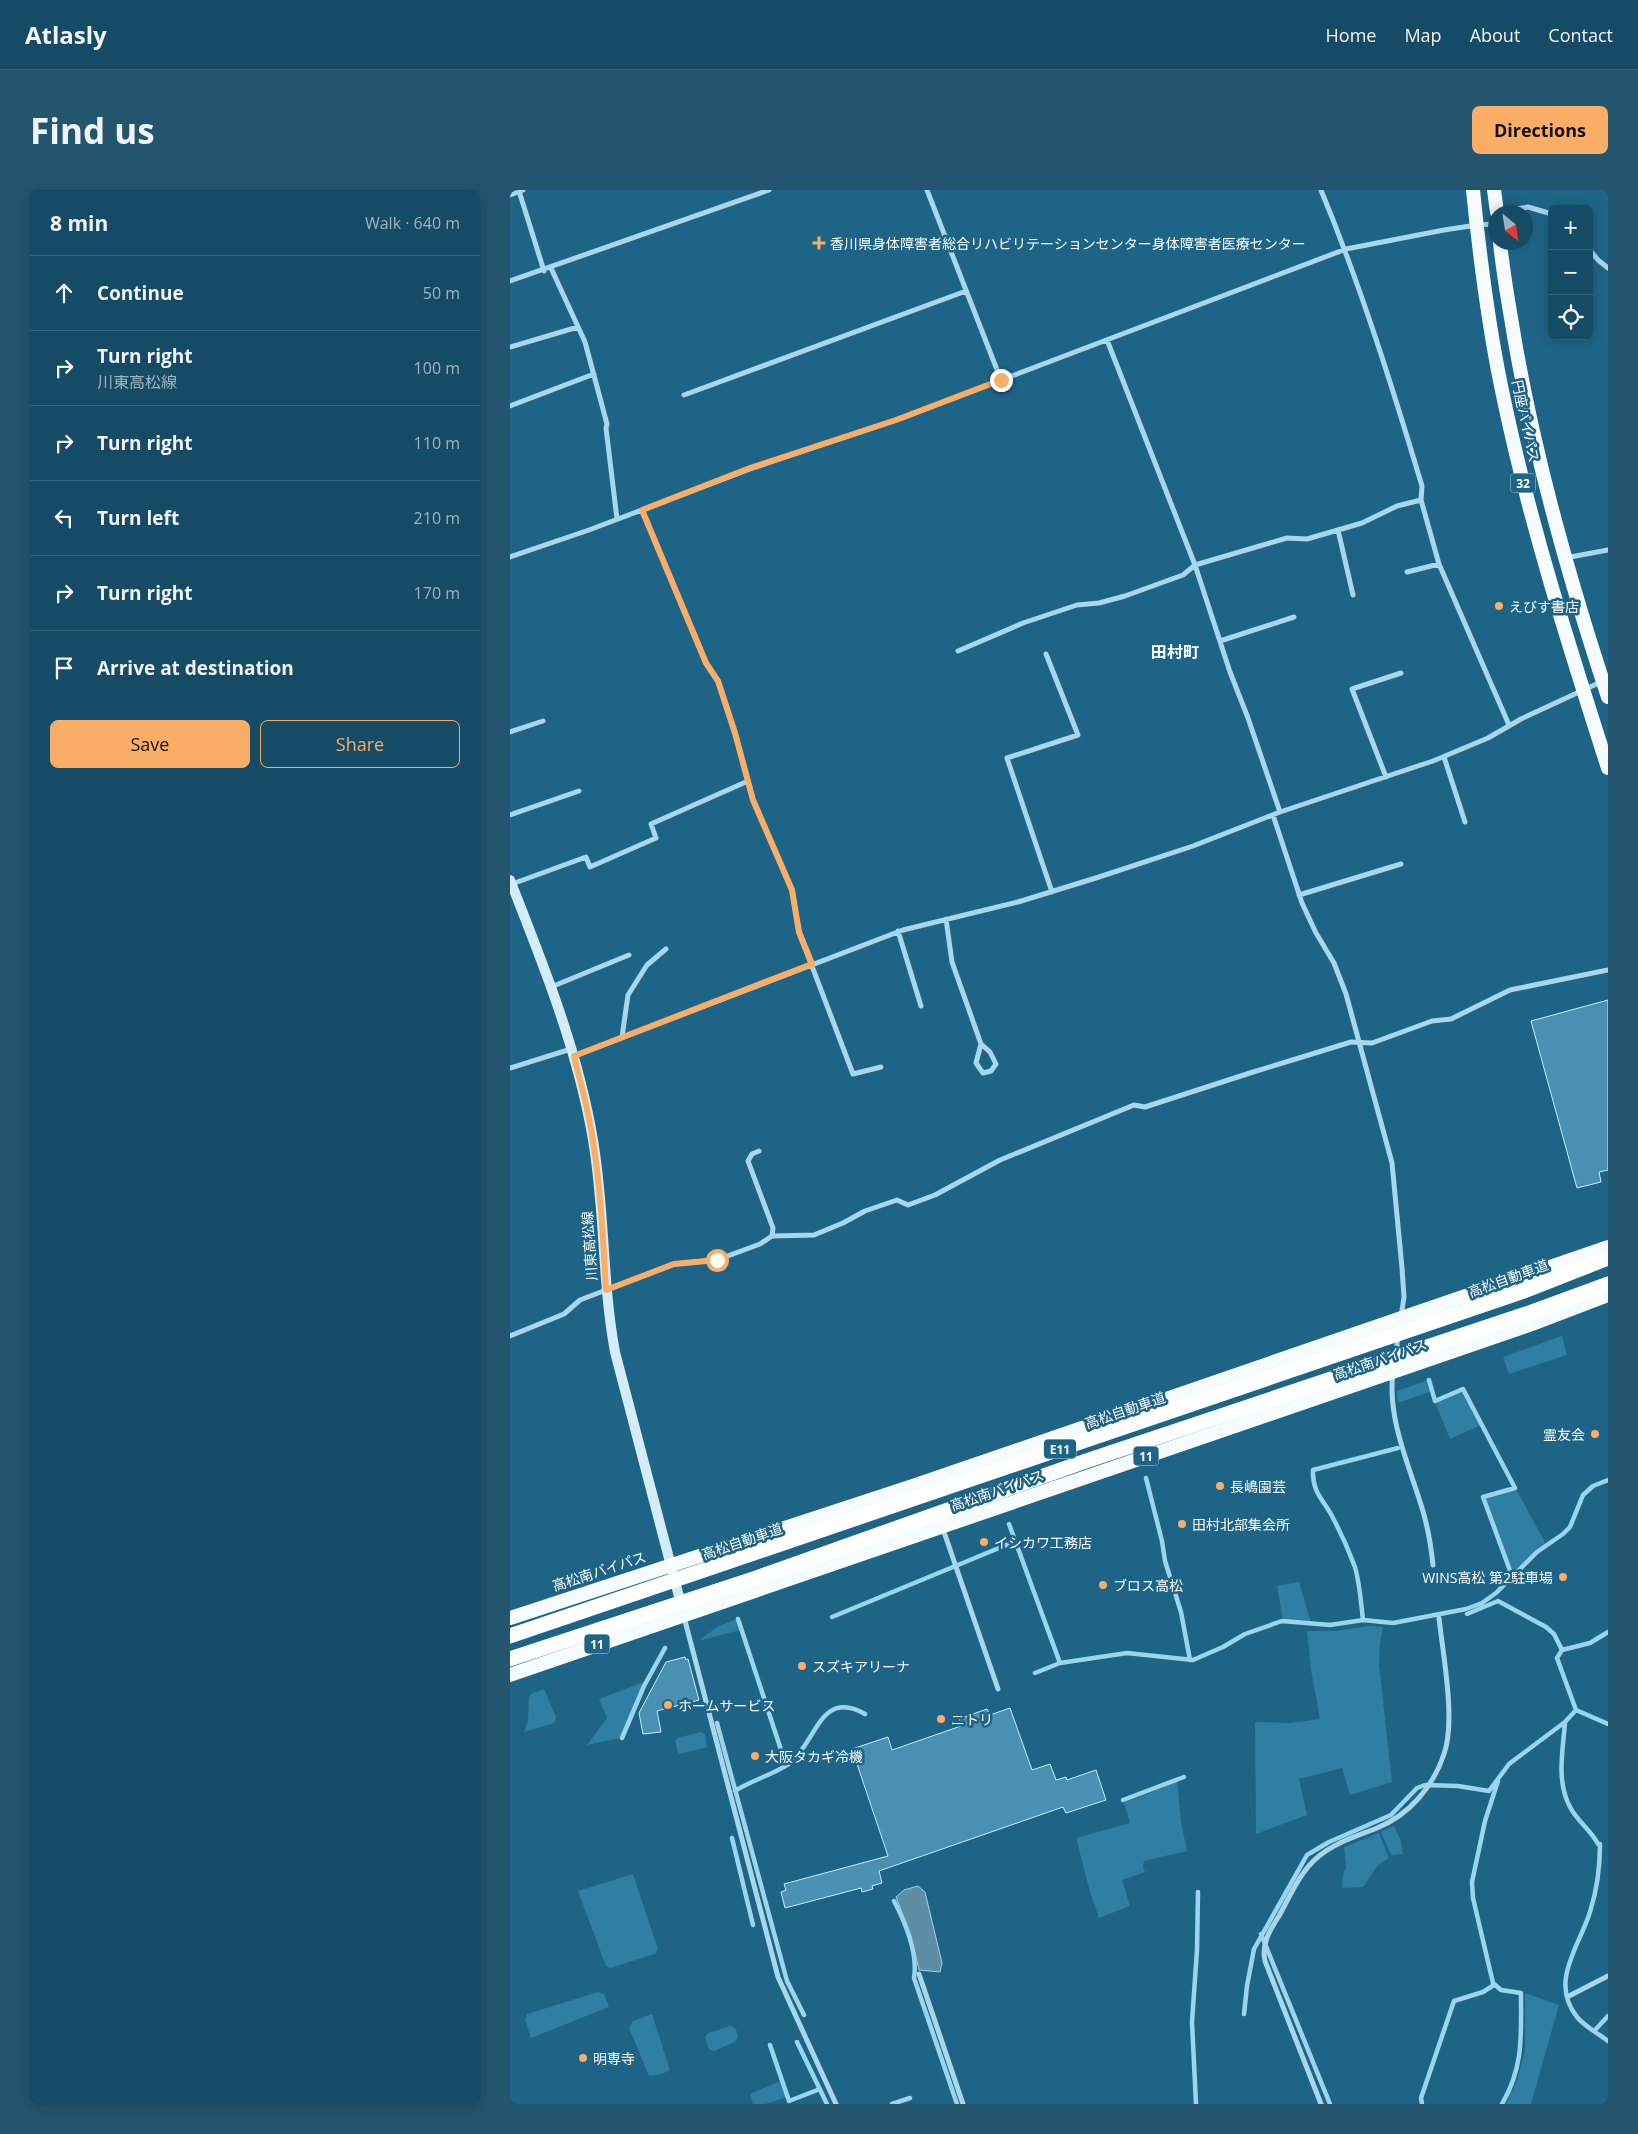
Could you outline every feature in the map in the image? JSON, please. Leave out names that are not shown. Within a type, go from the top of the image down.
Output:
[{"type":"highway","name":"円座バイパス","points":[[1473,190],[1481,268],[1504,399],[1530,509],[1608,768]]},
{"type":"highway","points":[[1494,190],[1495,205]]},
{"type":"highway","name":"円座バイパス","points":[[1501,250],[1524,394],[1545,487],[1565,558],[1605,680],[1608,697]]},
{"type":"highway","name":"高松南バイパス","points":[[510,1618],[913,1486],[1608,1246]]},
{"type":"highway","name":"高松自動車道","points":[[510,1636],[1524,1291],[1608,1258]]},
{"type":"highway","name":"E11","points":[[510,1661],[756,1578],[1086,1461],[1529,1313],[1608,1284]]},
{"type":"highway","name":"高松南バイパス","points":[[510,1675],[1532,1324],[1608,1295]]},
{"type":"highway","points":[[510,1632],[626,1593],[671,1564]]},
{"type":"highway","name":"11","points":[[510,1661],[635,1620],[683,1614]]},
{"type":"main road","name":"川東高松線","points":[[511,882],[551,987],[573,1052],[585,1099],[593,1141],[600,1200],[608,1316],[615,1352],[683,1614]]},
{"type":"street","points":[[510,282],[769,190]]},
{"type":"street","points":[[927,190],[1001,380]]},
{"type":"street","points":[[1322,190],[1346,249],[1386,366],[1422,486],[1421,500],[1439,564],[1509,725]]},
{"type":"street","points":[[510,195],[521,191],[544,271]]},
{"type":"street","points":[[1533,208],[1548,213]]},
{"type":"street","points":[[510,557],[642,510],[750,468],[896,420],[1346,249],[1488,224]]},
{"type":"street","points":[[1590,250],[1608,268]]},
{"type":"street","points":[[551,268],[578,327],[594,374],[607,424],[617,519]]},
{"type":"street","points":[[684,395],[966,291]]},
{"type":"street","points":[[510,348],[578,327]]},
{"type":"street","points":[[1108,340],[1195,565],[1280,812]]},
{"type":"street","points":[[510,406],[594,374]]},
{"type":"street","points":[[958,651],[1023,623],[1077,605],[1099,603],[1125,596],[1183,575],[1195,565],[1287,538],[1307,539],[1362,523],[1397,506],[1421,500]]},
{"type":"street","points":[[642,510],[706,663],[718,681],[753,800],[792,890],[799,932],[853,1074],[881,1067]]},
{"type":"street","points":[[1338,530],[1353,595]]},
{"type":"street","points":[[1565,558],[1608,550]]},
{"type":"street","points":[[1407,572],[1439,564]]},
{"type":"street","points":[[1220,641],[1294,617]]},
{"type":"street","points":[[1046,654],[1078,735],[1007,758],[1052,892]]},
{"type":"street","points":[[1386,777],[1352,689],[1401,673]]},
{"type":"street","points":[[510,1068],[622,1037],[898,931],[1052,892],[1193,846],[1273,814],[1444,757],[1488,738],[1509,725],[1605,680]]},
{"type":"street","points":[[510,732],[543,721]]},
{"type":"street","points":[[1444,757],[1464,822]]},
{"type":"street","points":[[511,882],[586,857],[590,867],[656,838],[651,824],[748,781]]},
{"type":"street","points":[[510,815],[579,791]]},
{"type":"street","points":[[1273,814],[1299,895],[1316,932],[1334,962],[1346,994],[1392,1164],[1404,1296],[1391,1388],[1396,1419],[1408,1465],[1423,1510],[1433,1565]]},
{"type":"street","points":[[1299,895],[1401,864]]},
{"type":"street","points":[[946,919],[952,962],[981,1044],[990,1052],[996,1064],[991,1071],[983,1073],[976,1063],[981,1044]]},
{"type":"street","points":[[898,931],[921,1006]]},
{"type":"street","points":[[622,1037],[628,996],[647,964],[666,950]]},
{"type":"street","points":[[551,987],[629,955]]},
{"type":"street","points":[[510,1336],[564,1314],[580,1300],[674,1264],[717,1260],[760,1244],[772,1236],[814,1235],[843,1223],[865,1210],[897,1200],[908,1205],[935,1195],[1000,1160],[1134,1105],[1145,1107],[1250,1072],[1351,1042],[1361,1044],[1372,1043],[1432,1022],[1451,1019],[1510,990],[1608,970]]},
{"type":"street","points":[[759,1151],[752,1154],[748,1161],[773,1228],[772,1236]]},
{"type":"street","points":[[942,1526],[998,1689]]},
{"type":"street","points":[[683,1614],[778,1977],[836,2104]]},
{"type":"street","points":[[1321,2104],[1266,1962],[1264,1956],[1266,1940],[1311,1862],[1338,1844],[1395,1819],[1411,1807],[1432,1779],[1444,1756],[1449,1731],[1439,1618]]},
{"type":"street","points":[[919,1974],[963,2104]]},
{"type":"street","points":[[1569,1996],[1608,1976]]},
{"type":"shaded area","points":[[1562,1336],[1567,1355],[1509,1374],[1503,1357]]},
{"type":"shaded area","points":[[1428,1380],[1432,1391],[1398,1403],[1397,1391]]},
{"type":"shaded area","points":[[1462,1389],[1481,1425],[1450,1439],[1435,1402]]},
{"type":"shaded area","points":[[1516,1489],[1546,1544],[1512,1575],[1483,1498]]},
{"type":"shaded area","points":[[1299,1582],[1311,1623],[1283,1620],[1277,1586]]},
{"type":"shaded area","points":[[737,1619],[741,1630],[698,1641],[717,1627]]},
{"type":"shaded area","points":[[1369,1626],[1383,1627],[1379,1664],[1392,1782],[1350,1795],[1342,1768],[1299,1779],[1307,1815],[1256,1834],[1255,1722],[1290,1723],[1320,1719],[1311,1670],[1307,1631],[1335,1631]]},
{"type":"shaded area","points":[[644,1682],[621,1738],[587,1745],[607,1718],[599,1699]]},
{"type":"shaded area","points":[[544,1689],[556,1717],[554,1723],[524,1732],[528,1720],[529,1698],[531,1694]]},
{"type":"shaded area","points":[[701,1732],[705,1735],[707,1747],[680,1754],[678,1752],[675,1741],[677,1738]]},
{"type":"shaded area","points":[[1177,1780],[1181,1822],[1187,1851],[1144,1861],[1143,1867],[1145,1872],[1122,1880],[1130,1906],[1099,1918],[1076,1838],[1130,1823],[1124,1802],[1146,1795]]},
{"type":"shaded area","points":[[1394,1826],[1401,1841],[1403,1854],[1391,1855],[1381,1832]]},
{"type":"shaded area","points":[[1379,1833],[1389,1858],[1378,1865],[1363,1887],[1342,1888],[1343,1874],[1346,1867],[1344,1847]]},
{"type":"shaded area","points":[[633,1874],[658,1949],[655,1954],[610,1968],[606,1966],[578,1891]]},
{"type":"shaded area","points":[[918,1886],[925,1892],[942,1963],[940,1972],[919,1970],[911,1936],[896,1897],[904,1890]]},
{"type":"shaded area","points":[[598,1992],[604,1994],[609,2007],[531,2038],[525,2020],[527,2014]]},
{"type":"shaded area","points":[[1525,1993],[1559,2005],[1531,2104],[1506,2104],[1517,2080],[1525,2051]]},
{"type":"shaded area","points":[[652,2014],[670,2070],[662,2074],[649,2076],[629,2028],[633,2021]]},
{"type":"shaded area","points":[[731,2026],[736,2029],[738,2037],[735,2042],[714,2051],[709,2049],[705,2037],[708,2033]]},
{"type":"shaded area","points":[[781,2081],[787,2097],[765,2104],[753,2104],[750,2095],[752,2093]]},
{"type":"building","points":[[1608,1000],[1608,1170],[1599,1172],[1601,1182],[1577,1188],[1531,1021]]},
{"type":"building","points":[[685,1657],[686,1660],[688,1659],[699,1700],[657,1711],[661,1732],[643,1734],[639,1713],[666,1662]]},
{"type":"building","points":[[1010,1708],[1032,1770],[1050,1764],[1056,1780],[1066,1777],[1067,1780],[1096,1770],[1106,1800],[1066,1813],[1063,1807],[879,1871],[882,1883],[872,1886],[873,1889],[862,1892],[861,1888],[785,1908],[781,1892],[786,1890],[784,1884],[888,1856],[852,1749],[888,1737],[892,1750],[961,1726],[959,1719],[987,1709],[990,1715]]},
{"type":"waterway","points":[[1429,1380],[1435,1401],[1463,1389],[1515,1488],[1483,1497],[1512,1576]]},
{"type":"waterway","points":[[1363,1620],[1355,1567],[1345,1542],[1314,1485],[1313,1470],[1398,1448]]},
{"type":"waterway","points":[[1146,1478],[1162,1541],[1165,1561],[1181,1612],[1190,1660]]},
{"type":"waterway","points":[[1035,1673],[1060,1663],[1127,1653],[1193,1660],[1223,1647],[1245,1634],[1282,1621],[1330,1625],[1363,1620],[1393,1623],[1466,1609],[1482,1603],[1496,1593],[1537,1552],[1563,1534],[1570,1527],[1583,1495],[1593,1486],[1608,1480]]},
{"type":"waterway","points":[[1009,1524],[1060,1663]]},
{"type":"waterway","points":[[832,1617],[1016,1541]]},
{"type":"waterway","points":[[1467,1614],[1498,1601],[1546,1627],[1554,1634],[1562,1650]]},
{"type":"waterway","points":[[738,1619],[786,1765]]},
{"type":"waterway","points":[[1576,1710],[1557,1658],[1562,1650],[1590,1643],[1608,1632]]},
{"type":"waterway","points":[[622,1738],[644,1686],[665,1648]]},
{"type":"waterway","points":[[735,1791],[790,1763],[799,1754],[820,1721],[828,1713],[838,1708],[850,1708],[865,1714]]},
{"type":"waterway","points":[[1244,2014],[1254,1949],[1307,1855],[1329,1842],[1391,1815],[1417,1788],[1425,1785],[1458,1786],[1489,1791],[1509,1764],[1565,1722],[1576,1710],[1608,1724]]},
{"type":"waterway","points":[[1565,1722],[1562,1765],[1563,1787],[1570,1807],[1576,1817],[1600,1844],[1599,1870],[1595,1895],[1569,1964],[1566,1991],[1569,2004],[1580,2021],[1608,2041]]},
{"type":"waterway","points":[[717,1723],[787,1981],[804,2015]]},
{"type":"waterway","points":[[1123,1800],[1184,1777]]},
{"type":"waterway","points":[[1498,1781],[1485,1821],[1472,1882],[1473,1898],[1493,1983],[1501,1990],[1521,1993],[1521,2036],[1518,2063],[1502,2104]]},
{"type":"waterway","points":[[732,1838],[753,1925]]},
{"type":"waterway","points":[[1196,2104],[1192,2022],[1197,1950],[1198,1892]]},
{"type":"waterway","points":[[894,1901],[910,1938],[914,1958],[914,1978],[957,2104]]},
{"type":"waterway","points":[[1261,1934],[1330,2104]]},
{"type":"waterway","points":[[1422,2104],[1421,2098],[1454,2001],[1483,1992],[1494,1985]]},
{"type":"waterway","points":[[1595,2030],[1608,2016]]},
{"type":"waterway","points":[[797,2042],[827,2104]]},
{"type":"waterway","points":[[770,2045],[789,2101],[820,2089]]},
{"type":"waterway","points":[[892,2104],[910,2098]]},
{"type":"place","name":"香川県身体障害者総合リハビリテーションセンター身体障害者医療センター","points":[[819,243]]},
{"type":"place","name":"えびす書店","points":[[1499,606]]},
{"type":"place","name":"霊友会","points":[[1595,1434]]},
{"type":"place","name":"長嶋園芸","points":[[1220,1486]]},
{"type":"place","name":"田村北部集会所","points":[[1182,1524]]},
{"type":"place","name":"イシカワ工務店","points":[[984,1542]]},
{"type":"place","name":"WINS高松 第2駐車場","points":[[1563,1577]]},
{"type":"place","name":"ブロス高松","points":[[1103,1585]]},
{"type":"place","name":"スズキアリーナ","points":[[802,1666]]},
{"type":"place","name":"ホームサービス","points":[[668,1705]]},
{"type":"place","name":"ニトリ","points":[[941,1719]]},
{"type":"place","name":"大阪タカギ冷機","points":[[755,1756]]},
{"type":"place","name":"明専寺","points":[[583,2058]]},
{"type":"district","name":"田村町","points":[[1175,652]]},
{"type":"route","points":[[717,1260],[674,1264],[606,1290],[600,1200],[593,1141],[574,1056],[812,964],[799,932],[792,890],[753,800],[735,733],[718,681],[706,663],[642,510],[750,468],[896,420],[1001,380]]}]
